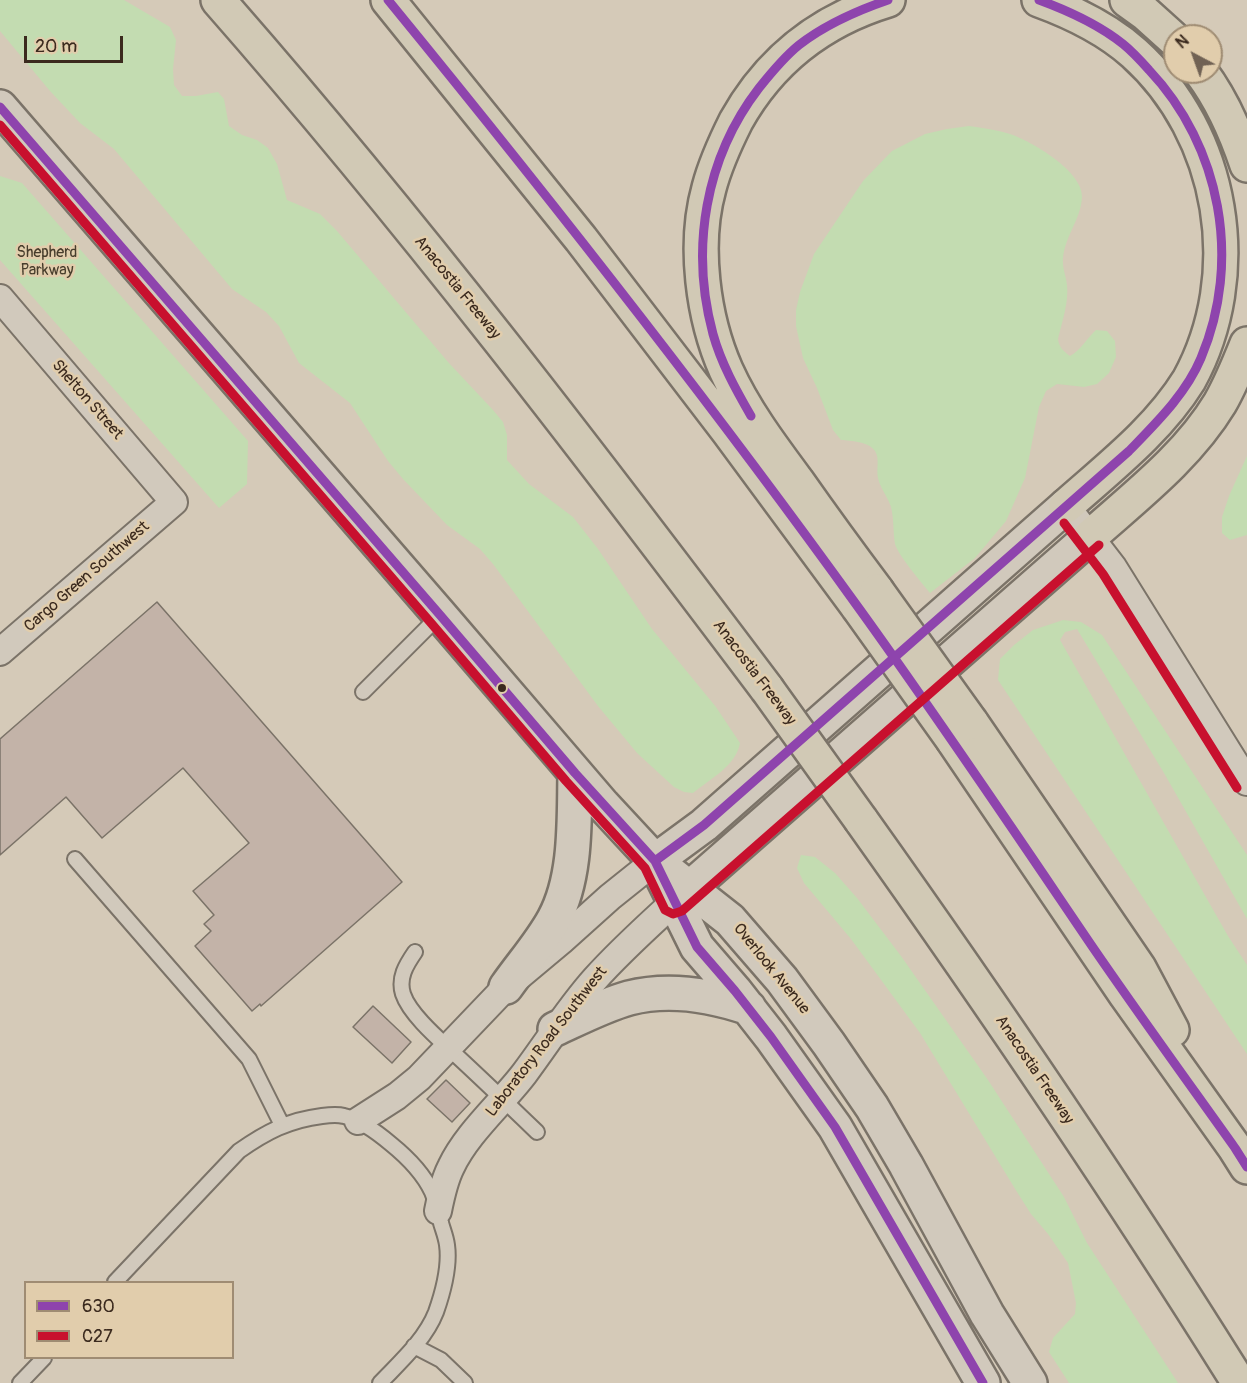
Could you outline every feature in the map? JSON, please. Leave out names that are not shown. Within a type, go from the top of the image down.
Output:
[{"type":"highway","name":"Anacostia Freeway","points":[[218,0],[321,120],[474,307],[630,507],[767,689],[945,937],[1146,1238],[1239,1383]]},
{"type":"highway","points":[[388,0],[581,239],[722,422],[868,599]]},
{"type":"highway","points":[[888,0],[843,17],[798,45],[759,87],[742,110],[717,163],[708,190],[704,216],[702,241],[705,291],[712,331],[726,370],[736,389],[868,599],[962,731],[1126,995],[1241,1157]]},
{"type":"highway","points":[[1039,0],[1079,17],[1118,40],[1146,65],[1170,93],[1195,132],[1213,175],[1223,221],[1221,293],[1216,317],[1201,359],[1190,380],[1161,419],[1066,506]]},
{"type":"highway","points":[[1127,0],[1163,29]]},
{"type":"highway","points":[[1209,84],[1223,106],[1247,165]]},
{"type":"highway","points":[[1091,536],[1160,473],[1204,426],[1230,385],[1247,344]]},
{"type":"street","name":"Overlook Avenue","points":[[4,120],[440,615],[575,773],[655,861],[682,895],[698,947],[749,1008],[835,1127],[983,1383]]},
{"type":"street","name":"Shelton Street","points":[[0,298],[174,502]]},
{"type":"street","name":"Cargo Green Southwest","points":[[0,652],[174,502]]},
{"type":"street","points":[[358,1121],[408,1088],[506,987],[610,897],[704,825],[1066,506],[1113,567],[1247,782]]},
{"type":"street","name":"Laboratory Road Southwest","points":[[438,1211],[446,1180],[458,1154],[524,1075],[555,1029],[595,979],[682,895],[1091,536]]},
{"type":"street","points":[[506,987],[546,931],[562,901],[573,841],[575,773]]},
{"type":"street","name":"Overlook Avenue","points":[[682,895],[730,920],[756,947],[806,1011],[901,1155],[987,1314],[1030,1383]]},
{"type":"street","points":[[555,1029],[616,1002],[642,995],[697,995],[749,1008]]},
{"type":"lane","points":[[363,692],[440,615]]},
{"type":"lane","points":[[75,859],[249,1059],[282,1125]]},
{"type":"lane","points":[[415,952],[403,972],[401,983],[407,1004],[448,1047],[537,1132]]},
{"type":"lane","points":[[116,1281],[239,1151],[259,1136],[282,1125],[307,1118],[332,1115],[358,1121],[384,1137],[405,1155],[428,1186],[447,1244],[447,1271],[430,1324],[414,1346],[380,1383]]},
{"type":"lane","points":[[414,1346],[441,1360],[465,1383]]},
{"type":"lane","points":[[20,1383],[43,1359]]},
{"type":"green space","points":[[0,0],[124,0],[170,27],[176,40],[174,85],[182,96],[218,92],[224,99],[229,126],[268,148],[277,164],[287,200],[320,214],[337,231],[448,362],[503,422],[507,435],[507,460],[529,484],[573,517],[598,549],[652,629],[716,707],[740,743],[738,751],[728,765],[693,793],[684,792],[674,787],[637,753],[598,706],[480,549],[447,525],[403,479],[388,461],[350,403],[299,363],[279,326],[266,312],[232,289],[114,149],[80,123],[50,91],[0,31]]},
{"type":"green space","points":[[969,126],[1000,131],[1019,138],[1054,158],[1074,177],[1080,187],[1082,197],[1079,213],[1064,250],[1067,298],[1058,339],[1062,349],[1070,356],[1096,330],[1107,331],[1115,341],[1116,357],[1109,373],[1097,384],[1084,387],[1057,384],[1046,391],[1039,407],[1025,478],[1006,521],[975,558],[930,593],[905,562],[895,544],[893,516],[879,482],[875,451],[864,443],[841,440],[833,430],[803,358],[796,326],[796,310],[814,254],[863,181],[892,151],[925,134]]},
{"type":"green space","name":"Shepherd Parkway","points":[[0,176],[22,183],[248,441],[247,484],[219,508],[0,260]]},
{"type":"green space","points":[[1247,456],[1247,535],[1230,540],[1222,533],[1222,517]]},
{"type":"green space","points":[[1063,620],[1081,622],[1102,635],[1247,855],[1247,919],[1164,773],[1077,629],[1065,632],[1060,640],[1228,936],[1247,965],[1247,1054],[998,680],[1000,659],[1014,645],[1033,630]]},
{"type":"green space","points":[[801,855],[815,857],[835,873],[901,956],[988,1080],[1064,1197],[1087,1243],[1178,1383],[1069,1383],[1049,1352],[1053,1338],[1075,1314],[1076,1303],[1068,1263],[1031,1214],[920,1033],[851,939],[804,883],[797,868]]},
{"type":"building","points":[[157,602],[402,882],[261,1006],[260,1004],[252,1011],[195,946],[211,931],[204,924],[214,915],[193,891],[249,843],[183,768],[102,838],[66,797],[0,855],[0,739]]},
{"type":"building","points":[[373,1006],[411,1042],[392,1063],[353,1027]]},
{"type":"building","points":[[446,1080],[470,1103],[452,1122],[427,1099]]},
{"type":"transit line","name":"630","points":[[388,0],[628,300],[801,529],[918,692],[1111,974],[1247,1167]]},
{"type":"transit line","name":"630","points":[[751,416],[720,355],[706,302],[703,237],[707,205],[715,174],[726,144],[741,115],[759,88],[788,55],[809,37],[831,24],[888,0]]},
{"type":"transit line","name":"630","points":[[655,861],[704,825],[1129,451],[1179,396],[1201,358],[1213,321],[1220,283],[1222,244],[1217,206],[1208,169],[1193,133],[1174,100],[1127,47],[1093,24],[1039,0]]},
{"type":"transit line","name":"630","points":[[0,107],[575,773],[655,861],[697,947],[771,1037],[835,1127],[983,1383]]},
{"type":"transit line","name":"C27","points":[[0,125],[566,781],[645,868],[665,910],[673,914],[682,911],[1099,545]]},
{"type":"transit line","name":"C27","points":[[1064,523],[1103,574],[1237,788]]}]
